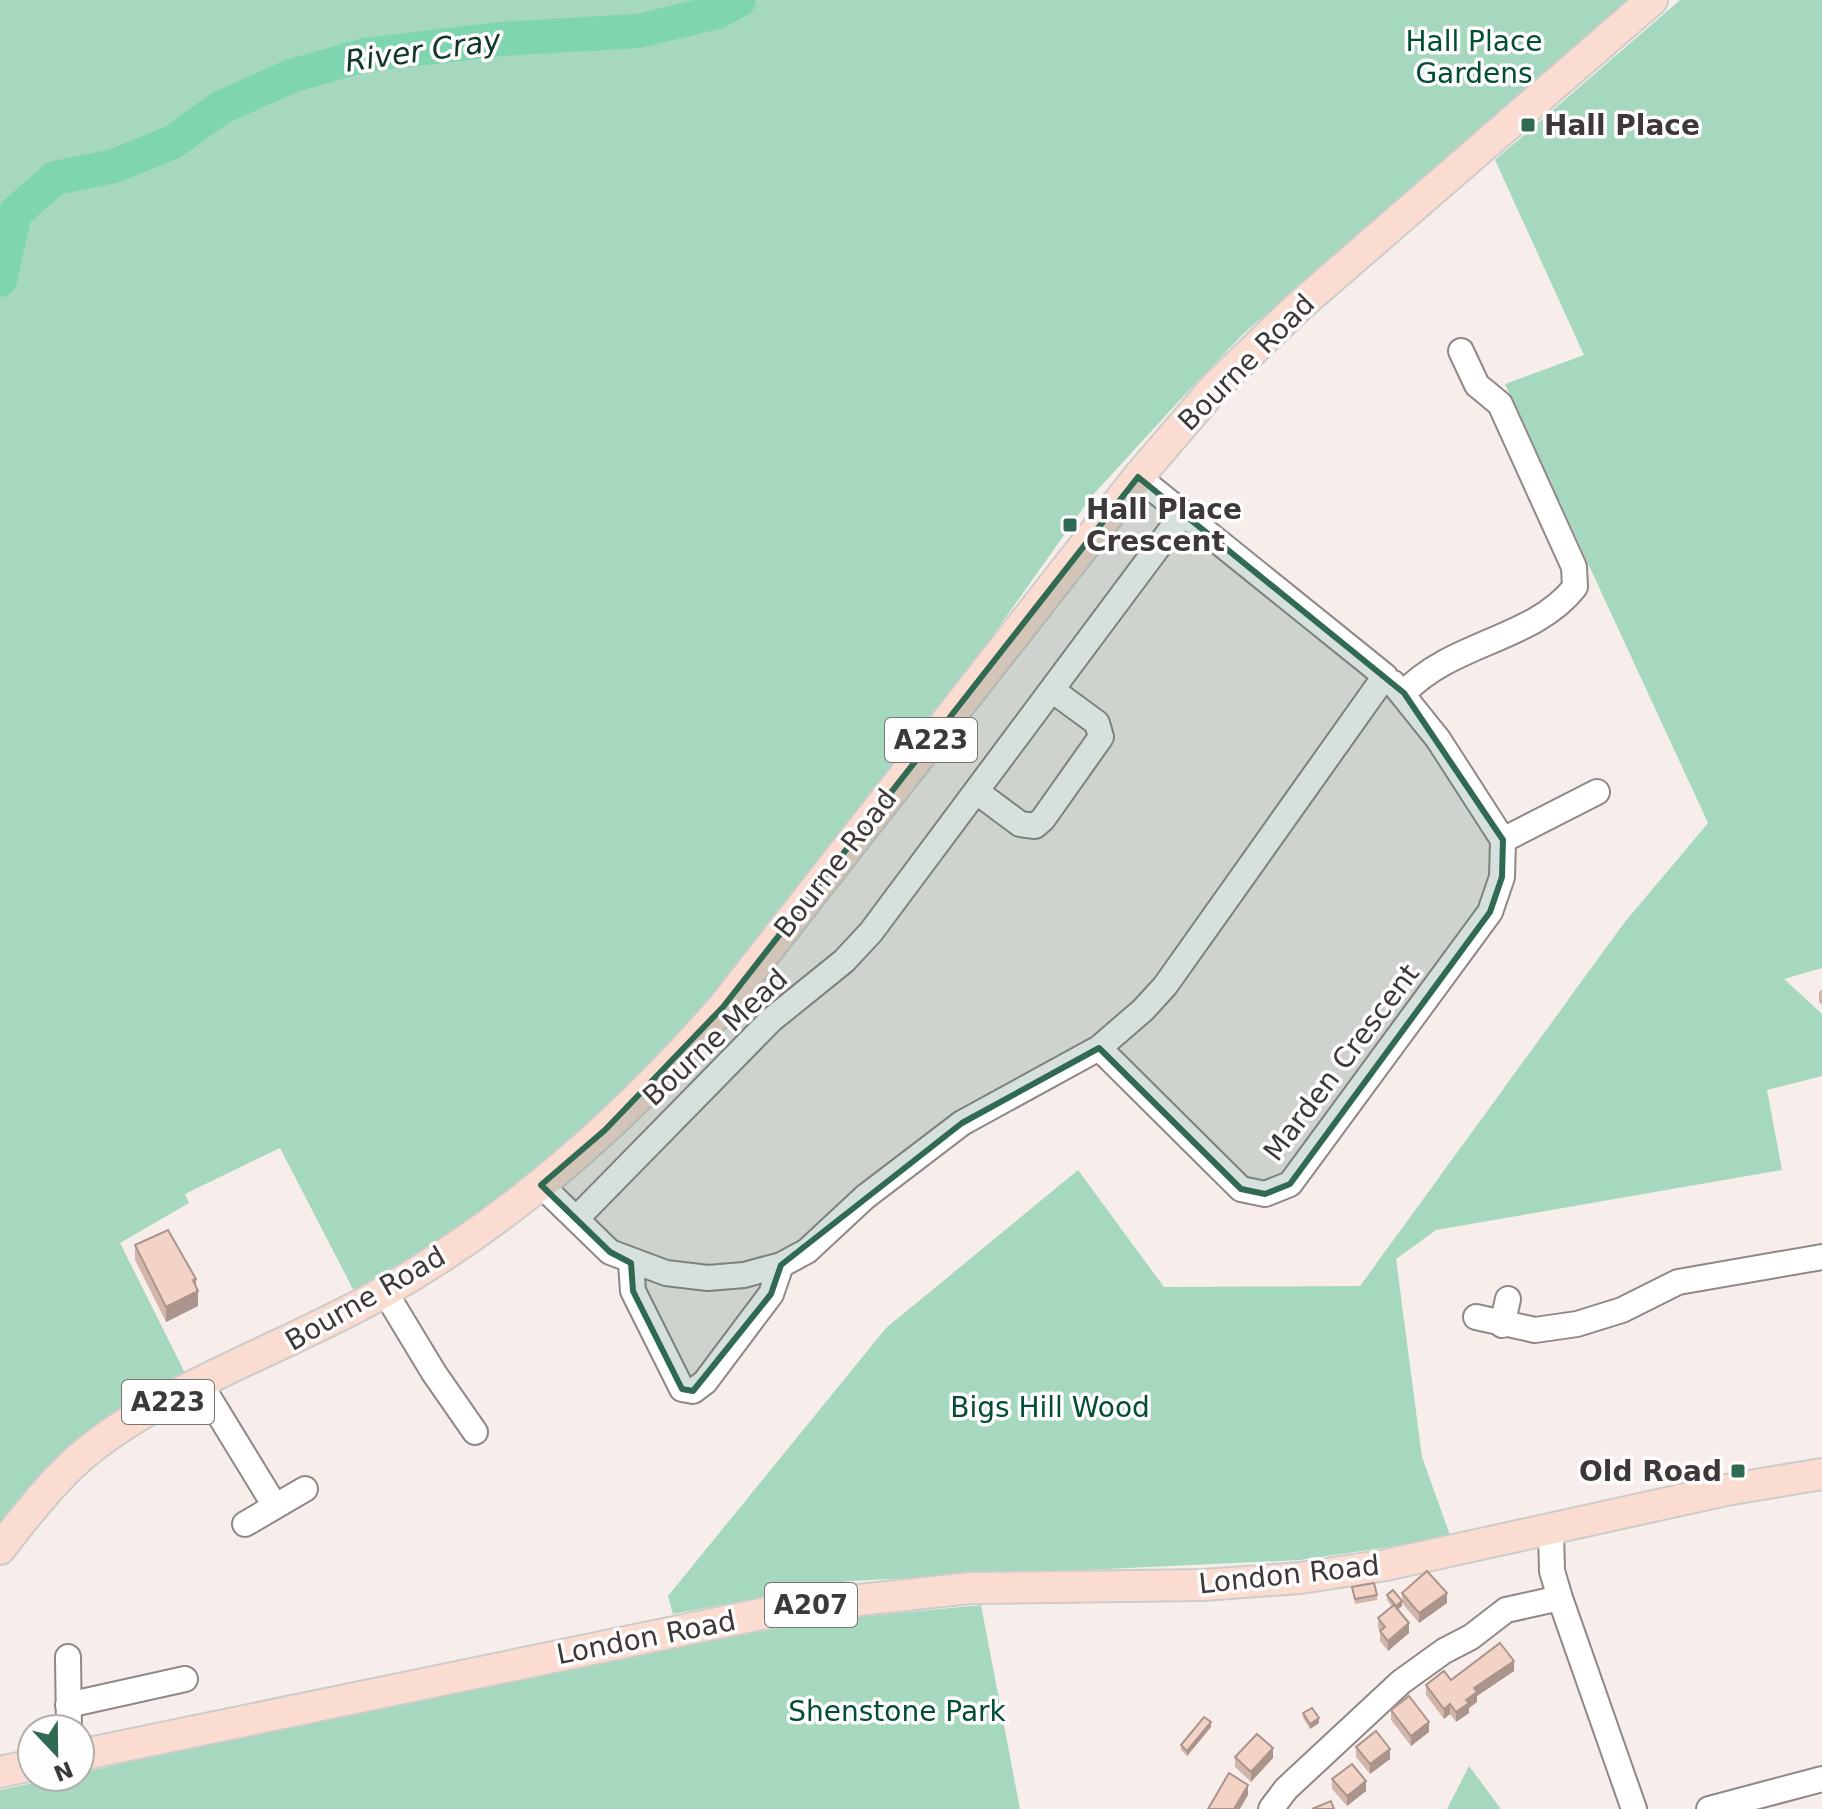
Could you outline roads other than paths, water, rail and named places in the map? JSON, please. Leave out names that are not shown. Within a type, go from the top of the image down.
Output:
[{"type":"main road","name":"Bourne Road","points":[[0,1549],[75,1462],[129,1422],[385,1292],[467,1239],[541,1185],[605,1130],[680,1056],[723,1007],[1138,477],[1216,386],[1277,326],[1652,0]]},
{"type":"main road","name":"A207","points":[[1551,1531],[1726,1490],[1822,1474]]},
{"type":"main road","name":"London Road","points":[[96,1752],[795,1607],[970,1588],[1203,1585],[1300,1578],[1386,1565],[1551,1531]]},
{"type":"street","points":[[1404,693],[1423,672],[1560,607],[1575,587],[1574,567],[1500,404],[1477,385],[1461,351]]},
{"type":"street","points":[[1138,477],[1404,693],[1438,739],[1503,840],[1597,792]]},
{"type":"street","name":"Bourne Mead","points":[[576,1219],[771,1020],[844,961],[871,932],[1182,515]]},
{"type":"street","points":[[541,1185],[610,1252],[631,1263],[666,1273],[708,1278],[744,1275],[781,1265],[807,1251],[865,1197],[962,1123],[1099,1048],[1165,986],[1385,676]]},
{"type":"street","points":[[977,792],[1020,824],[1035,826],[1081,768],[1099,743],[1100,730],[1052,690]]},
{"type":"street","name":"Marden Crescent","points":[[1099,1048],[1241,1189],[1265,1194],[1290,1184],[1490,912],[1502,877],[1503,840]]},
{"type":"street","points":[[1476,1317],[1535,1330],[1577,1324],[1622,1310],[1678,1282],[1822,1257]]},
{"type":"street","points":[[631,1263],[633,1291],[682,1389],[693,1391],[705,1382],[771,1294],[781,1265]]},
{"type":"street","points":[[385,1292],[434,1373],[475,1432]]},
{"type":"street","points":[[1502,1325],[1508,1299]]},
{"type":"street","points":[[201,1385],[275,1506]]},
{"type":"street","points":[[245,1524],[305,1489]]},
{"type":"street","points":[[1551,1531],[1552,1571],[1560,1598],[1634,1809]]},
{"type":"street","points":[[1271,1809],[1308,1768],[1401,1682],[1471,1637],[1513,1624],[1560,1598]]},
{"type":"street","points":[[68,1657],[68,1713]]},
{"type":"street","points":[[80,1713],[185,1679]]},
{"type":"street","points":[[1709,1809],[1822,1779]]},
{"type":"waterway","name":"River Cray","points":[[0,280],[15,213],[55,178],[114,166],[173,142],[220,108],[291,76],[365,55],[501,39],[638,31],[717,12],[739,0]]},
{"type":"place","name":"Hall Place","points":[[1528,125]]},
{"type":"place","name":"Hall Place Crescent","points":[[1070,525]]},
{"type":"place","name":"Old Road","points":[[1738,1471]]},
{"type":"park label","name":"Hall Place Gardens","points":[[1474,57]]},
{"type":"park label","name":"Bigs Hill Wood","points":[[1050,1407]]},
{"type":"park label","name":"Shenstone Park","points":[[897,1711]]}]
